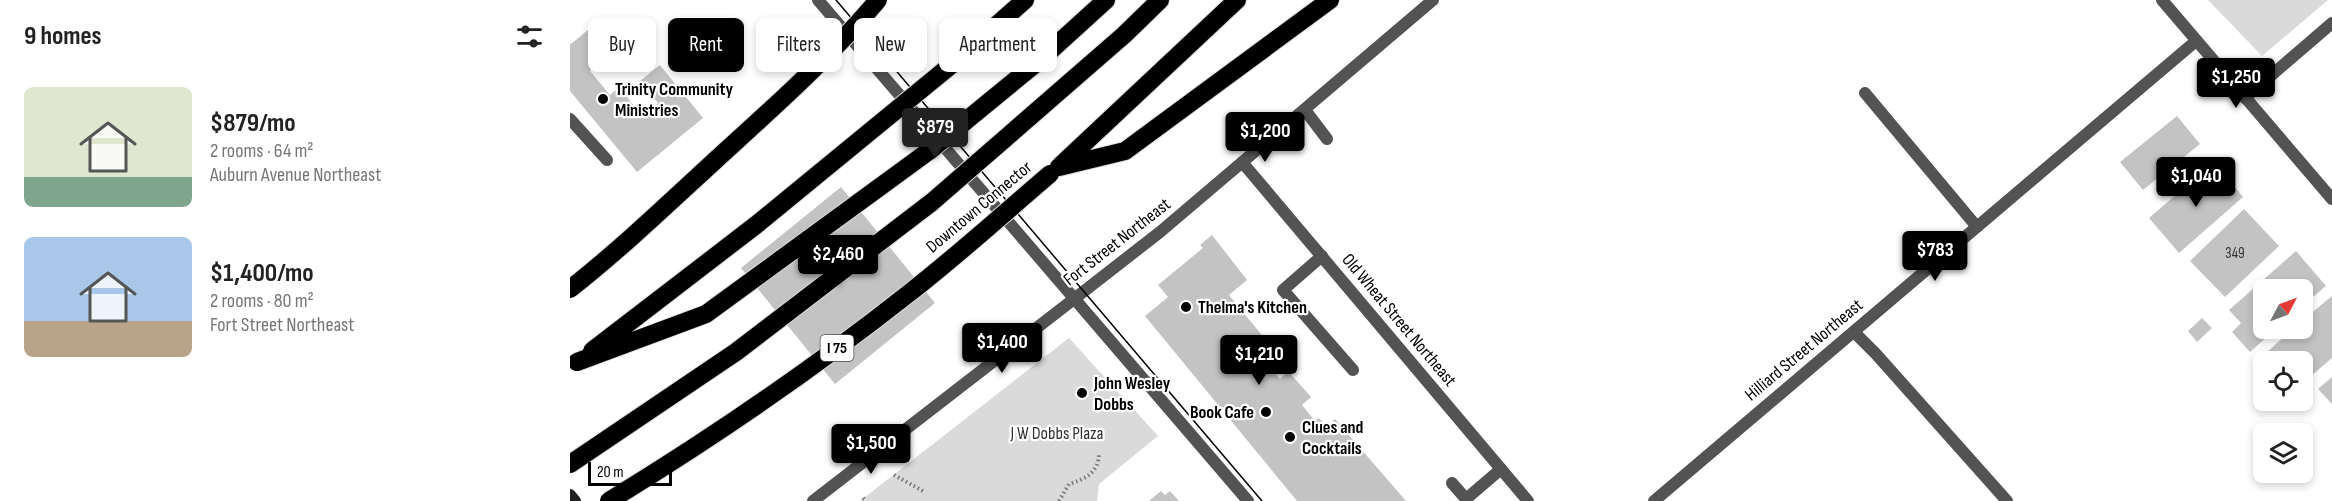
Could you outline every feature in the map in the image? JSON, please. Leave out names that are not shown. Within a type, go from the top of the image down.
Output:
[{"type":"highway","points":[[570,289],[646,224],[799,83],[852,31],[878,0]]},
{"type":"highway","points":[[573,365],[774,211],[956,61],[1025,0]]},
{"type":"highway","points":[[573,365],[706,314],[929,151],[1040,60],[1106,0]]},
{"type":"highway","points":[[570,464],[736,352],[932,202],[1124,35],[1160,0]]},
{"type":"highway","name":"Downtown Connector","points":[[609,501],[700,443],[844,343],[909,293],[1054,170],[1237,0]]},
{"type":"highway","points":[[1054,170],[1125,151],[1330,0]]},
{"type":"main road","points":[[570,495],[574,501]]},
{"type":"street","points":[[818,0],[1248,501]]},
{"type":"street","name":"Fort Street Northeast","points":[[813,501],[1160,232],[1433,0]]},
{"type":"street","points":[[2162,0],[2332,199]]},
{"type":"street","points":[[2246,98],[2332,23]]},
{"type":"street","name":"Hilliard Street Northeast","points":[[1654,501],[2196,41]]},
{"type":"street","points":[[1865,93],[1977,227]]},
{"type":"street","points":[[1305,110],[1327,139]]},
{"type":"street","points":[[570,119],[607,160]]},
{"type":"street","name":"Old Wheat Street Northeast","points":[[1242,162],[1528,501]]},
{"type":"street","points":[[1322,256],[1283,290],[1353,370]]},
{"type":"street","points":[[1854,332],[2007,501]]},
{"type":"street","points":[[1452,483],[1466,499],[1501,469]]},
{"type":"path","points":[[1059,501],[1069,484],[1084,480],[1094,471],[1100,453]]},
{"type":"path","points":[[894,475],[923,491]]},
{"type":"green space","points":[[2208,0],[2328,0],[2262,56]]},
{"type":"green space","name":"J W Dobbs Plaza","points":[[1069,338],[1158,436],[1099,484],[1097,501],[860,501]]},
{"type":"building","name":"Trinity Community Ministries","points":[[588,30],[588,72],[591,72],[610,95],[619,87],[642,116],[658,103],[640,81],[651,72],[656,72],[656,68],[660,65],[703,118],[637,172],[570,91],[570,42],[571,44]]},
{"type":"building","points":[[2177,116],[2200,144],[2143,190],[2120,162]]},
{"type":"building","points":[[2214,162],[2243,197],[2179,253],[2149,218]]},
{"type":"building","points":[[841,187],[935,303],[835,384],[741,268]]},
{"type":"building","points":[[2244,209],[2279,246],[2225,297],[2190,261]]},
{"type":"building","points":[[1212,235],[1247,280],[1229,295],[1270,345],[1258,354],[1280,379],[1288,371],[1311,397],[1302,405],[1315,421],[1319,418],[1327,427],[1335,419],[1406,501],[1297,501],[1145,316],[1168,297],[1158,285],[1203,248],[1200,245]]},
{"type":"building","points":[[2296,251],[2326,286],[2313,297],[2313,279],[2264,279]]},
{"type":"building","points":[[2253,289],[2253,339],[2265,339],[2250,352],[2232,332],[2241,323],[2229,310]]},
{"type":"building","points":[[2332,296],[2332,358],[2313,374],[2313,351],[2268,351],[2282,339],[2313,339],[2313,312]]},
{"type":"building","points":[[2202,318],[2212,328],[2197,342],[2188,331]]},
{"type":"building","points":[[2332,377],[2332,404],[2318,389]]},
{"type":"building","points":[[1161,491],[1165,495],[1170,491],[1179,501],[1149,501]]},
{"type":"tram line","points":[[836,0],[1262,501]]},
{"type":"place","name":"Trinity Community Ministries","points":[[603,99]]},
{"type":"place","name":"Thelma's Kitchen","points":[[1186,307]]},
{"type":"place","name":"John Wesley Dobbs","points":[[1082,393]]},
{"type":"place","name":"Book Cafe","points":[[1266,412]]},
{"type":"place","name":"Clues and Cocktails","points":[[1290,437]]}]
